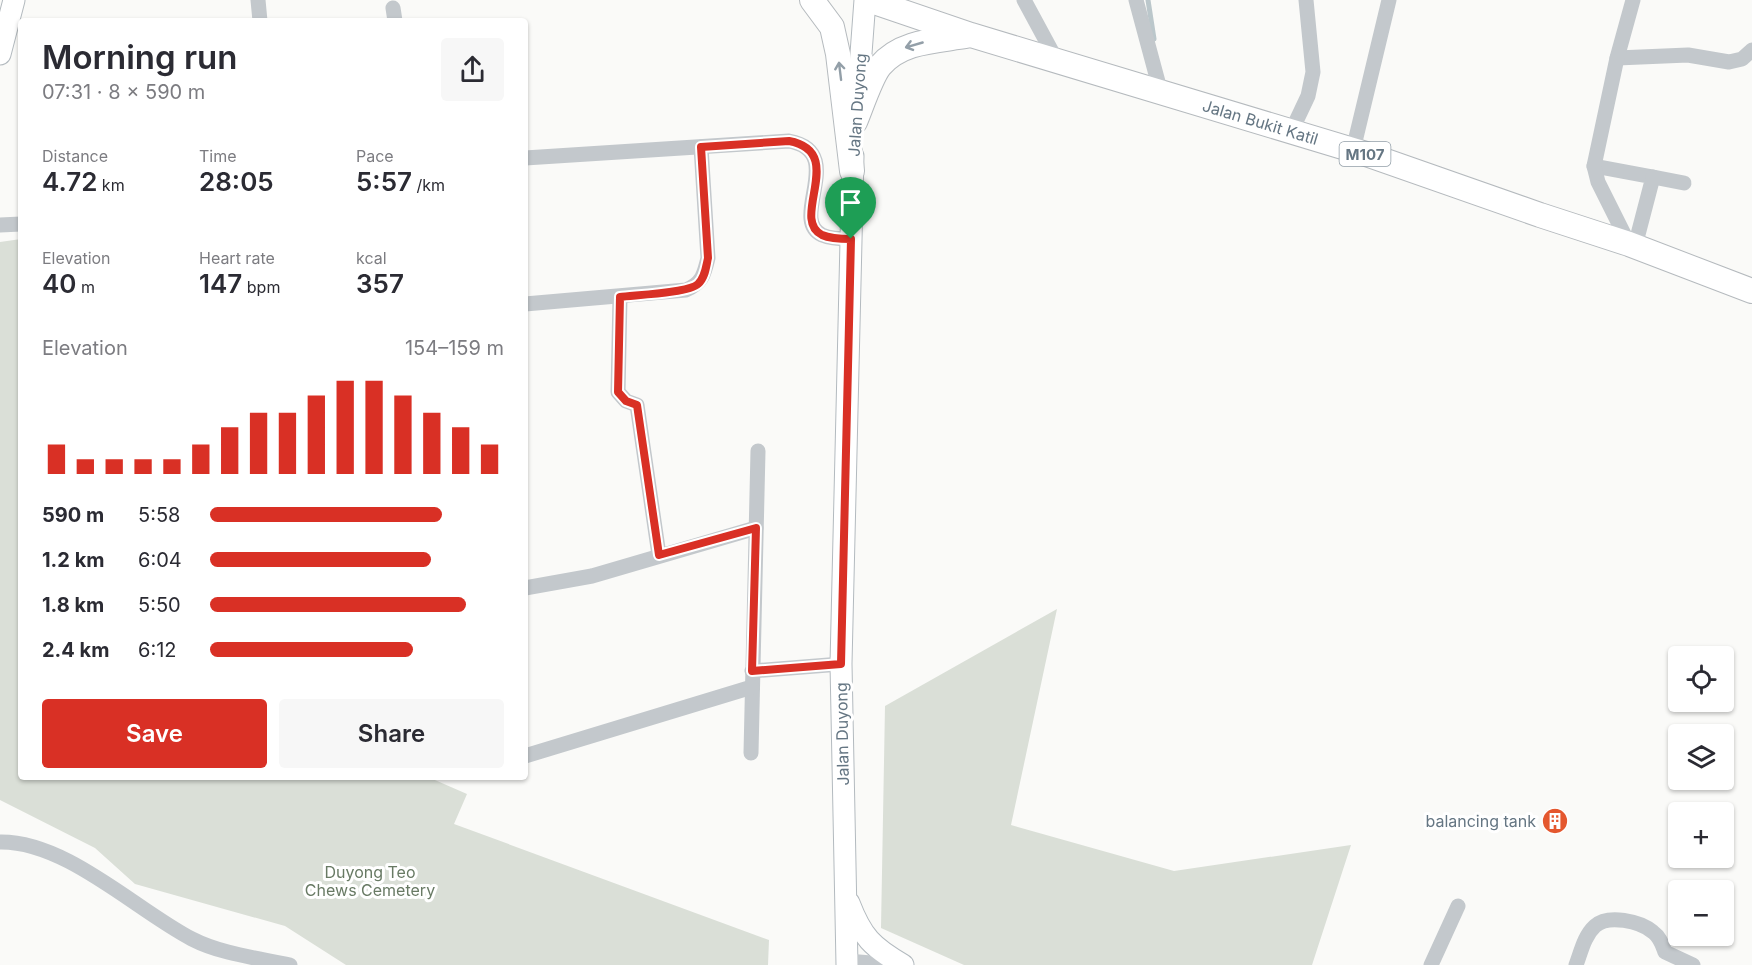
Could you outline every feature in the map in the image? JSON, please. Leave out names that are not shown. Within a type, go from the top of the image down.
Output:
[{"type":"main road","points":[[0,54],[14,0]]},
{"type":"main road","points":[[812,0],[832,27],[838,54],[852,171]]},
{"type":"main road","name":"Jalan Duyong","points":[[847,963],[841,664],[852,171],[866,0]]},
{"type":"main road","name":"Jalan Bukit Katil","points":[[866,0],[1057,62],[1353,150],[1632,245],[1752,291]]},
{"type":"main road","points":[[914,0],[971,35]]},
{"type":"main road","points":[[855,122],[878,68],[896,51],[917,43],[971,35]]},
{"type":"main road","points":[[846,894],[867,940],[878,950],[903,965]]},
{"type":"street","points":[[258,0],[260,18]]},
{"type":"street","points":[[1024,0],[1057,62]]},
{"type":"street","points":[[1136,0],[1161,93]]},
{"type":"street","points":[[1291,132],[1308,96],[1313,72],[1306,0]]},
{"type":"street","points":[[1353,150],[1389,0]]},
{"type":"street","points":[[1632,245],[1598,182],[1594,166],[1617,58],[1633,0]]},
{"type":"street","points":[[1617,58],[1688,55],[1728,62],[1742,59],[1752,50]]},
{"type":"street","points":[[528,158],[789,141],[801,143],[810,148],[816,160],[812,210],[812,221],[816,230],[822,236],[851,239]]},
{"type":"street","points":[[528,304],[686,290],[698,285],[704,275],[708,258],[701,147]]},
{"type":"street","points":[[1594,166],[1684,183]]},
{"type":"street","points":[[1632,245],[1653,177]]},
{"type":"street","points":[[0,225],[18,224]]},
{"type":"street","points":[[620,297],[618,392],[626,401],[637,405],[659,555]]},
{"type":"street","points":[[751,753],[758,451]]},
{"type":"street","points":[[528,587],[592,576],[756,528]]},
{"type":"street","points":[[752,671],[841,664]]},
{"type":"street","points":[[528,755],[752,687]]},
{"type":"street","points":[[0,842],[9,842],[47,852],[97,877],[193,939],[220,950],[290,965]]},
{"type":"street","points":[[1431,965],[1458,906]]},
{"type":"street","points":[[1576,965],[1585,940],[1596,925],[1623,920],[1653,931],[1661,941],[1665,952],[1693,965]]},
{"type":"street","points":[[847,963],[895,965]]},
{"type":"green space","name":"Duyong Teo Chews Cemetery","points":[[18,239],[18,780],[435,780],[467,794],[454,824],[769,940],[768,965],[346,965],[285,926],[135,884],[95,848],[0,800],[0,242]]},
{"type":"green space","points":[[1057,609],[1011,825],[1174,871],[1351,845],[1312,965],[964,965],[881,928],[885,706]]},
{"type":"waterway","points":[[1148,0],[1154,39]]},
{"type":"place","name":"balancing tank","points":[[1555,821]]},
{"type":"route","points":[[789,141],[801,143],[810,148],[816,160],[812,221],[816,230],[822,236],[851,239],[841,664],[752,671],[756,528],[659,555],[637,405],[626,401],[618,392],[620,297],[686,290],[698,285],[704,275],[708,258],[701,147],[789,141]]}]
